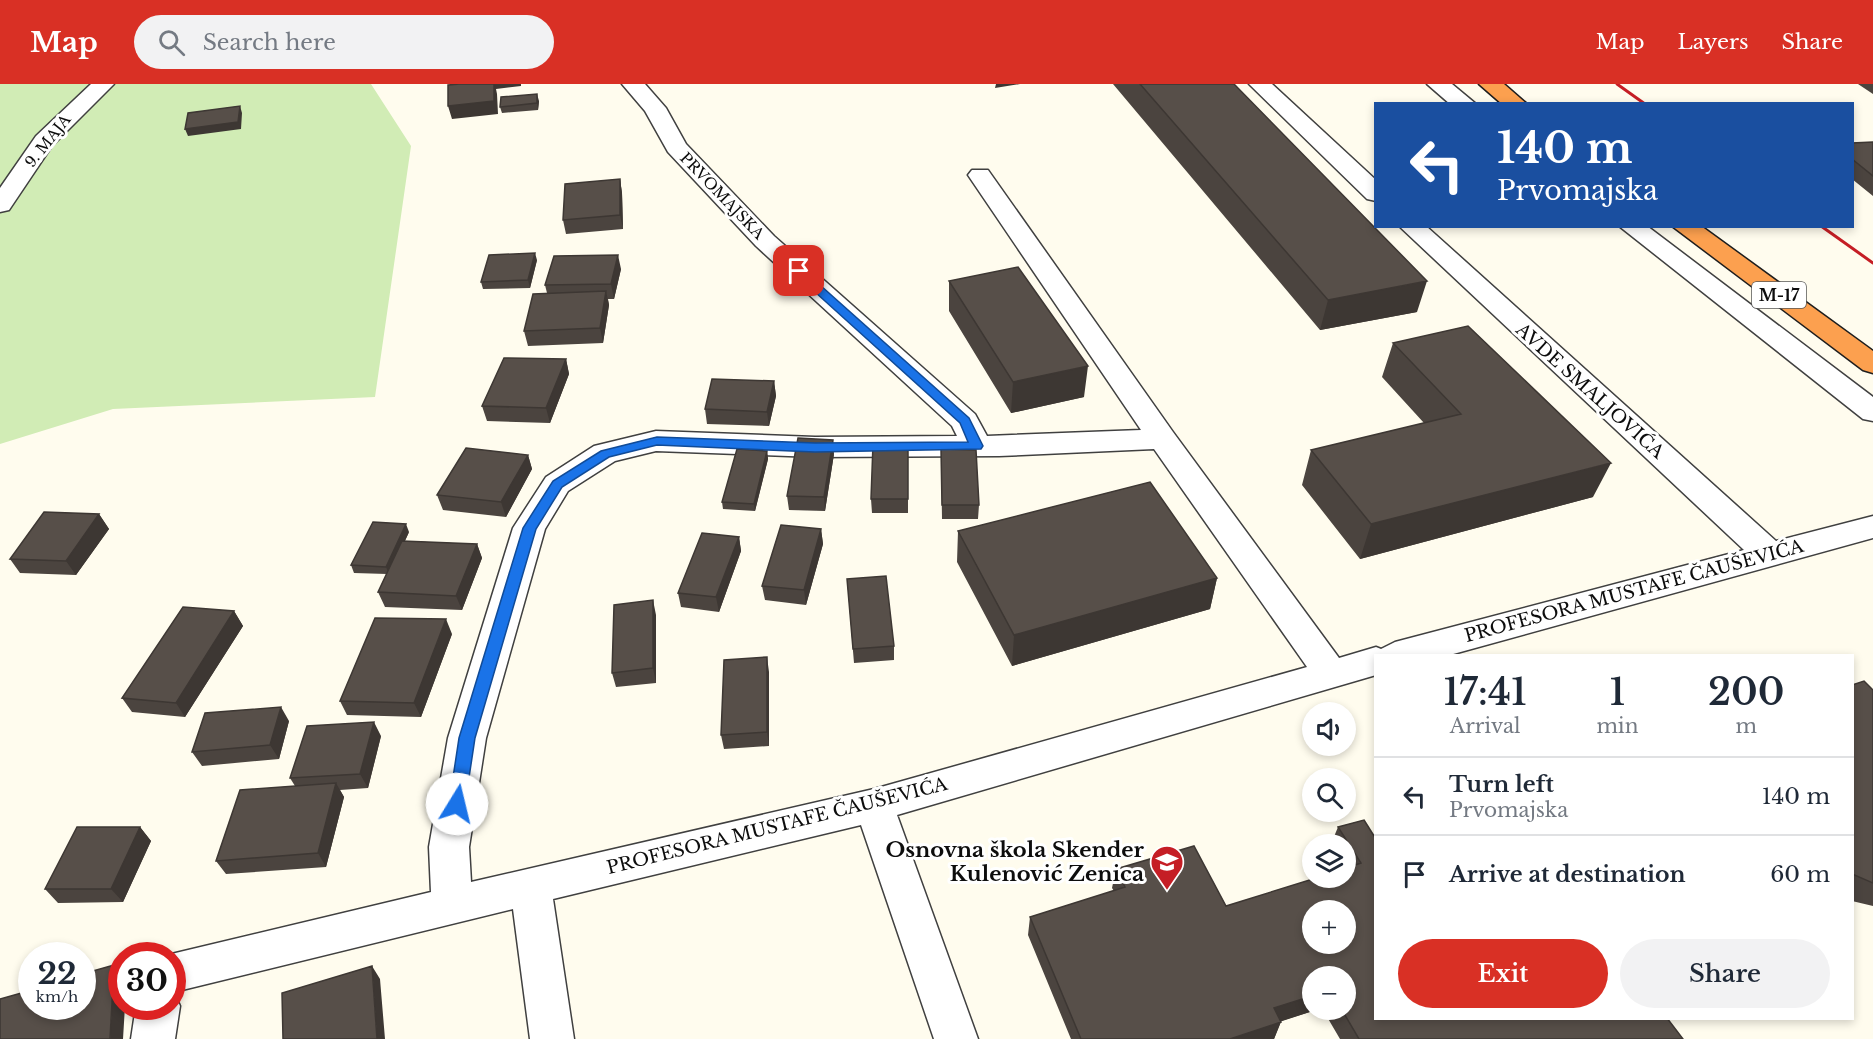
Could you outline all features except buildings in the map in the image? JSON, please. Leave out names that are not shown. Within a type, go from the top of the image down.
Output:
[{"type":"highway","points":[[1490,84],[1513,102]]},
{"type":"highway","name":"M-17","points":[[1687,228],[1873,364]]},
{"type":"street","name":"9. MAJA","points":[[0,205],[44,141],[103,84]]},
{"type":"street","name":"PRVOMAJSKA","points":[[633,84],[655,108],[676,147],[765,242],[965,421],[976,446]]},
{"type":"street","points":[[1260,84],[1374,192]]},
{"type":"street","points":[[1438,84],[1462,102]]},
{"type":"street","points":[[980,175],[1162,439],[1331,673]]},
{"type":"street","name":"AVDE SMALJOVIĆA","points":[[1413,228],[1770,555]]},
{"type":"street","points":[[1634,228],[1873,412]]},
{"type":"street","points":[[452,905],[450,847],[467,738],[529,528],[557,484],[605,453],[657,441],[815,447],[976,446],[1162,439]]},
{"type":"street","name":"PROFESORA MUSTAFE ČAUŠEVIĆA","points":[[1402,654],[1873,527]]},
{"type":"street","name":"PROFESORA MUSTAFE ČAUŠEVIĆA","points":[[186,969],[874,805],[1374,662]]},
{"type":"street","points":[[874,805],[956,1039]]},
{"type":"street","points":[[531,886],[552,1039]]},
{"type":"street","points":[[153,1039],[156,1020]]},
{"type":"green space","points":[[0,84],[371,84],[411,146],[375,397],[113,409],[0,444]]},
{"type":"railway","points":[[1617,84],[1642,102]]},
{"type":"railway","points":[[1824,228],[1873,263]]},
{"type":"place","name":"Osnovna škola Skender Kulenović Zenica","points":[[1167,891]]},
{"type":"route","points":[[457,804],[467,738],[529,528],[557,484],[605,453],[657,441],[815,447],[976,446],[965,421],[799,271]]}]
